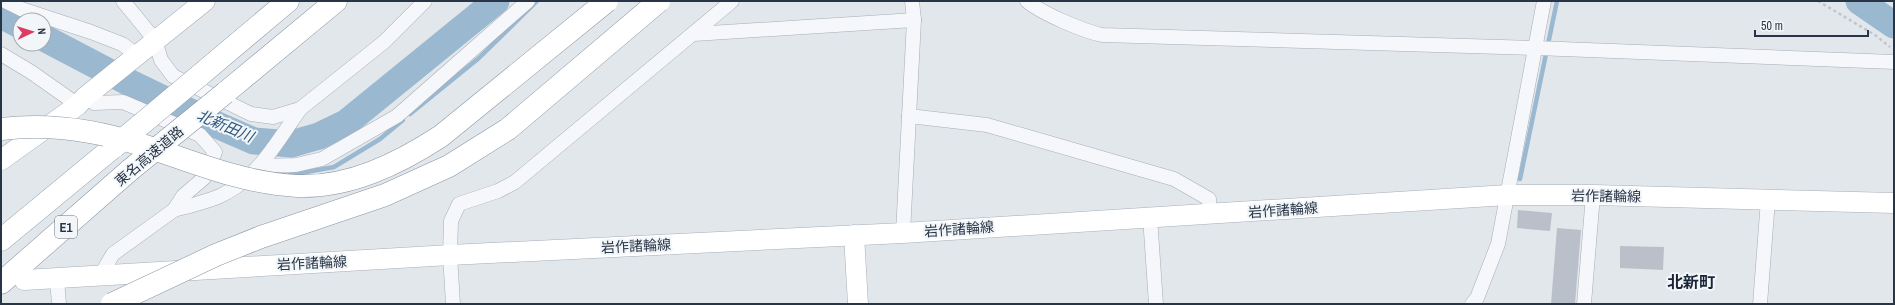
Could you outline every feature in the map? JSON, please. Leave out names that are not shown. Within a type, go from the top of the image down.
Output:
[{"type":"highway","name":"東名高速道路","points":[[1,240],[288,1]]},
{"type":"highway","name":"東名高速道路","points":[[1,283],[130,170],[336,1]]},
{"type":"highway","points":[[1,129],[20,127],[55,127],[83,130],[140,145],[236,177],[268,183],[298,186],[326,184],[347,180],[384,168],[411,156],[441,136],[607,1]]},
{"type":"highway","points":[[112,304],[216,255],[261,237],[385,195],[449,166],[508,128],[659,1]]},
{"type":"main road","points":[[1,160],[81,101],[205,1]]},
{"type":"main road","name":"岩作諸輪線","points":[[24,280],[450,255],[903,233],[1508,195],[1593,195],[1894,203]]},
{"type":"main road","points":[[854,235],[858,304]]},
{"type":"street","points":[[5,1],[20,9],[122,44],[137,55]]},
{"type":"street","points":[[123,1],[156,40],[161,60],[173,76],[251,114],[273,117],[300,109]]},
{"type":"street","points":[[100,276],[113,254],[174,210],[221,195],[251,175],[260,166],[300,109],[384,42],[425,1]]},
{"type":"street","points":[[260,166],[296,165],[322,159],[397,116],[528,1]]},
{"type":"street","points":[[453,304],[450,255],[451,221],[459,204],[498,191],[515,182],[732,1]]},
{"type":"street","points":[[903,233],[914,20],[912,1]]},
{"type":"street","points":[[1027,1],[1075,27],[1102,35],[1536,48],[1894,62]]},
{"type":"street","points":[[1472,304],[1477,298],[1498,244],[1544,1]]},
{"type":"street","points":[[694,34],[914,20]]},
{"type":"street","points":[[1,54],[81,101],[94,103],[123,102],[200,135],[215,152],[204,178],[183,196],[174,210]]},
{"type":"street","points":[[909,116],[987,125],[1174,179],[1209,199],[1210,214]]},
{"type":"street","points":[[1584,304],[1593,195]]},
{"type":"street","points":[[1760,304],[1768,200]]},
{"type":"street","points":[[1150,217],[1156,304]]},
{"type":"street","points":[[57,279],[59,304]]},
{"type":"path","points":[[1818,1],[1874,35],[1894,50]]},
{"type":"building","points":[[1518,210],[1552,213],[1550,231],[1517,228]]},
{"type":"building","points":[[1557,228],[1581,230],[1575,304],[1551,304]]},
{"type":"building","points":[[1620,246],[1664,247],[1663,270],[1620,268]]},
{"type":"waterway","name":"北新田川","points":[[52,42],[126,81],[217,125],[254,141],[291,144],[319,136],[346,123],[496,1]]},
{"type":"waterway","points":[[410,114],[479,58],[537,1]]},
{"type":"waterway","points":[[1520,179],[1557,1]]},
{"type":"waterway","name":"北新田川","points":[[1859,1],[1894,25]]},
{"type":"waterway","name":"北新田川","points":[[1,15],[12,21]]},
{"type":"waterway","points":[[290,175],[334,167],[380,139],[403,120]]},
{"type":"district","name":"北新町","points":[[1691,282]]}]
